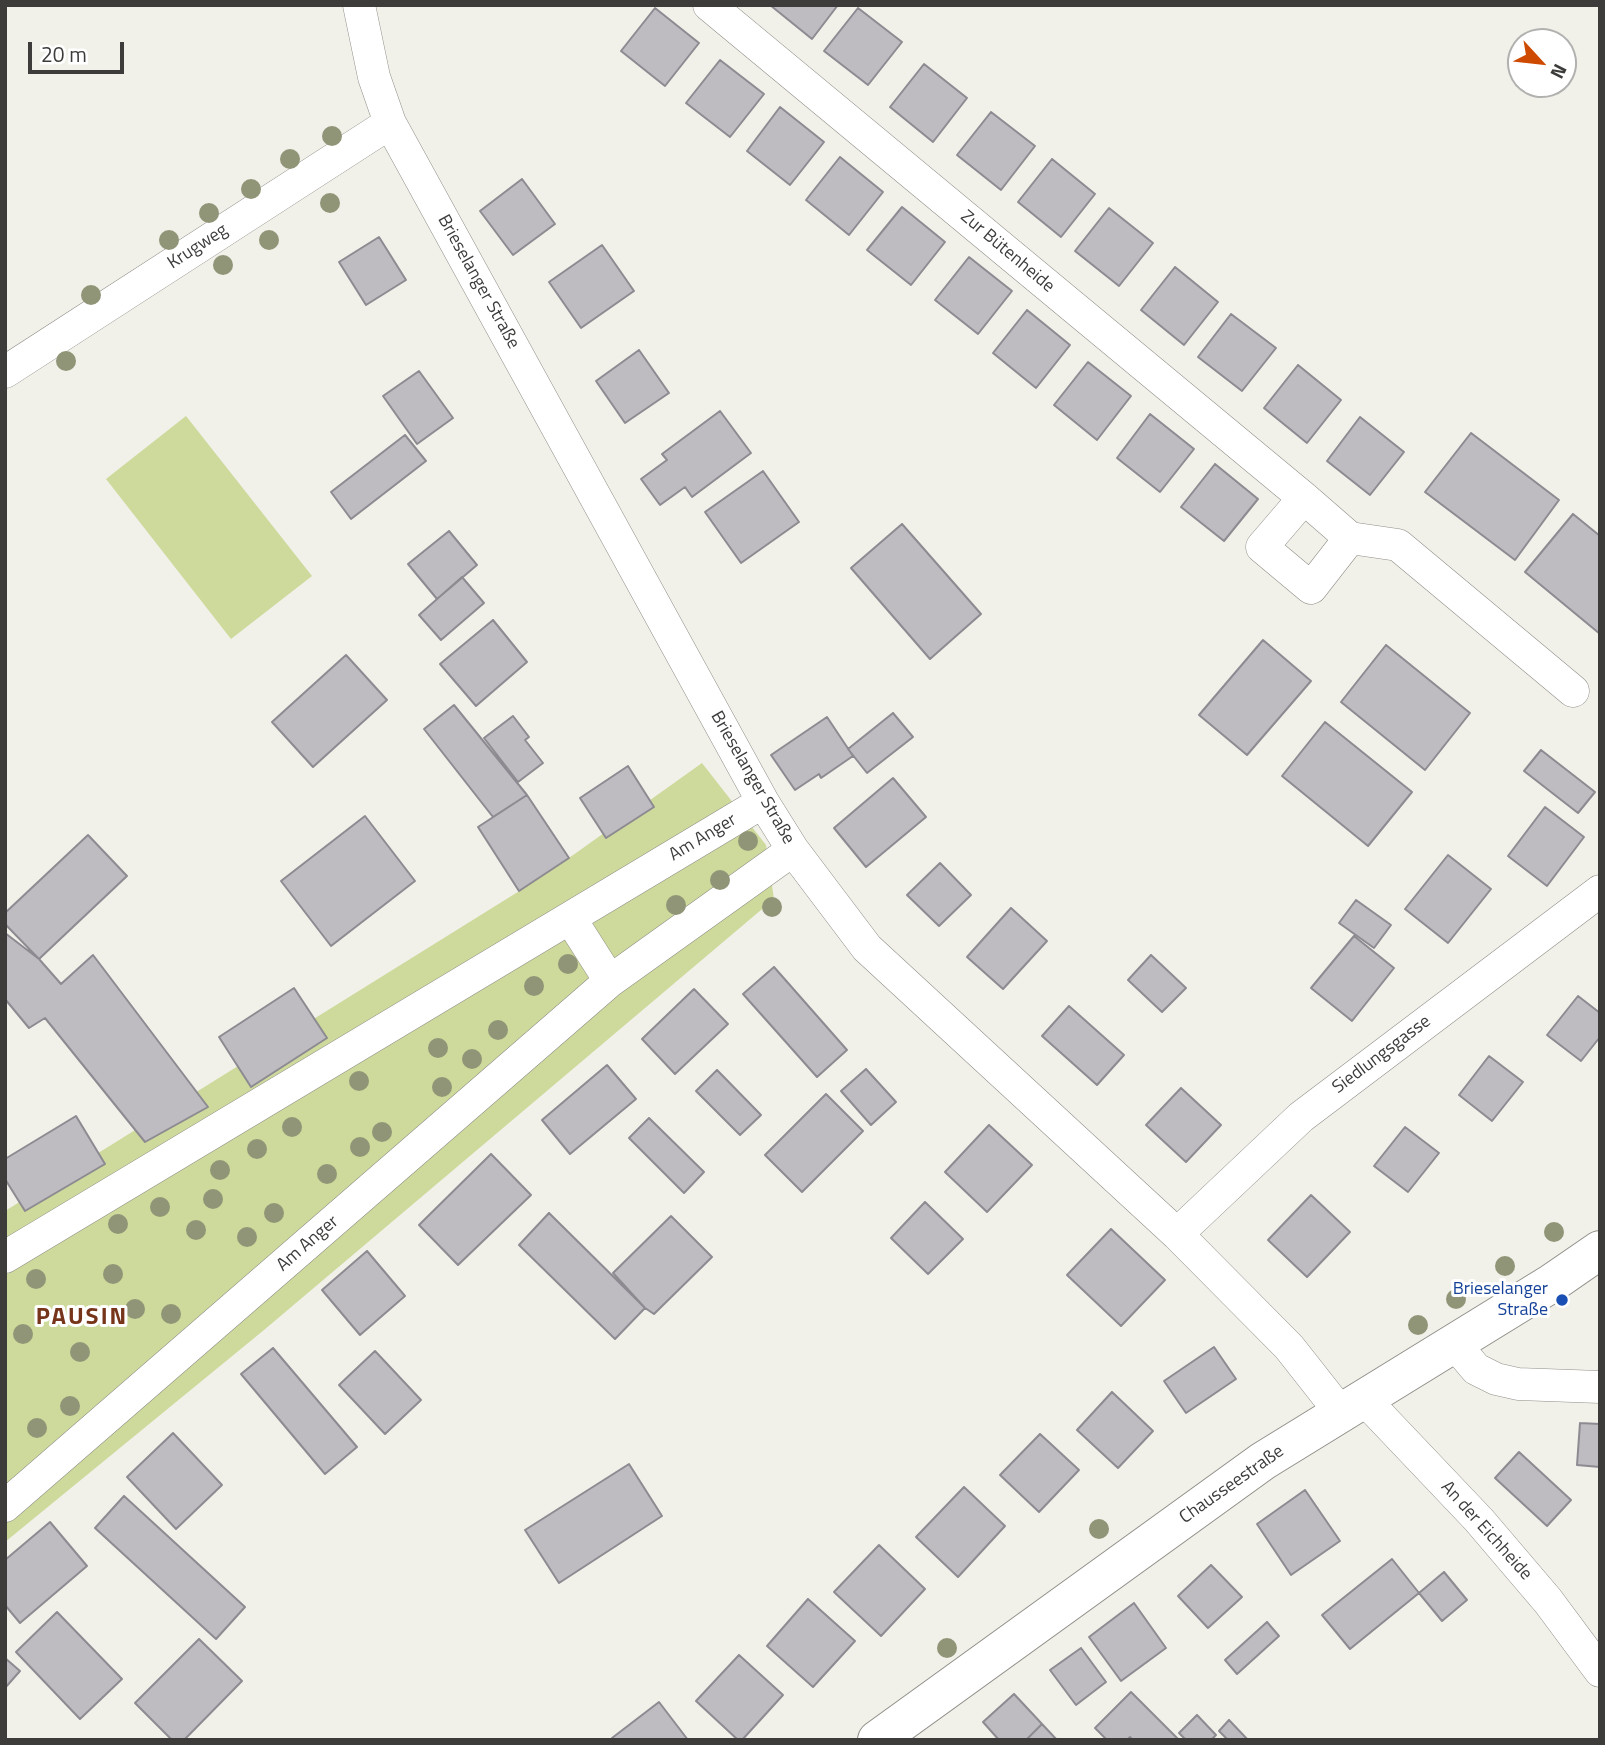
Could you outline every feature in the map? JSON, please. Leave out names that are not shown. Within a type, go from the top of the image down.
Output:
[{"type":"main road","name":"Chausseestraße","points":[[877,1740],[1263,1461],[1552,1283],[1600,1250]]},
{"type":"street","name":"Brieselanger Straße","points":[[359,5],[374,77],[390,123],[763,802],[793,850],[867,948],[1177,1234],[1352,1406]]},
{"type":"street","name":"Zur Bütenheide","points":[[709,5],[1350,538]]},
{"type":"street","name":"Krugweg","points":[[5,372],[390,123]]},
{"type":"street","points":[[1304,498],[1262,547],[1311,588],[1350,538],[1398,545],[1573,691]]},
{"type":"street","name":"Am Anger","points":[[5,1257],[763,802]]},
{"type":"street","name":"Am Anger","points":[[5,1506],[610,981],[793,850]]},
{"type":"street","name":"Siedlungsgasse","points":[[1177,1234],[1301,1117],[1600,891]]},
{"type":"street","points":[[570,918],[610,981]]},
{"type":"street","points":[[1455,1343],[1476,1369],[1496,1379],[1518,1384],[1600,1387]]},
{"type":"street","name":"An der Eichheide","points":[[1352,1406],[1479,1520],[1548,1601],[1600,1671]]},
{"type":"green space","points":[[186,416],[312,576],[231,639],[106,479]]},
{"type":"green space","points":[[702,763],[766,845],[774,899],[264,1330],[5,1542],[5,1211],[521,890]]},
{"type":"building","points":[[770,5],[838,5],[812,39]]},
{"type":"building","points":[[655,8],[699,43],[665,86],[621,51]]},
{"type":"building","points":[[858,8],[902,42],[868,85],[824,51]]},
{"type":"building","points":[[720,60],[764,94],[730,137],[686,103]]},
{"type":"building","points":[[924,64],[967,98],[933,142],[890,107]]},
{"type":"building","points":[[780,107],[824,142],[790,185],[747,151]]},
{"type":"building","points":[[991,112],[1035,146],[1001,190],[957,155]]},
{"type":"building","points":[[840,157],[883,192],[849,235],[806,200]]},
{"type":"building","points":[[1052,159],[1095,194],[1061,237],[1018,202]]},
{"type":"building","points":[[522,179],[555,224],[513,255],[480,211]]},
{"type":"building","points":[[902,207],[945,242],[911,285],[867,250]]},
{"type":"building","points":[[1109,208],[1153,243],[1119,286],[1075,251]]},
{"type":"building","points":[[379,237],[406,280],[366,305],[339,262]]},
{"type":"building","points":[[602,245],[634,291],[581,328],[549,282]]},
{"type":"building","points":[[969,257],[1012,291],[978,334],[935,300]]},
{"type":"building","points":[[1175,267],[1218,302],[1184,345],[1141,310]]},
{"type":"building","points":[[1027,310],[1070,345],[1036,388],[993,353]]},
{"type":"building","points":[[1231,314],[1276,348],[1242,391],[1198,357]]},
{"type":"building","points":[[639,350],[669,393],[625,423],[596,381]]},
{"type":"building","points":[[1088,362],[1131,396],[1097,440],[1054,405]]},
{"type":"building","points":[[1298,365],[1341,400],[1307,443],[1264,408]]},
{"type":"building","points":[[419,371],[453,418],[417,444],[383,396]]},
{"type":"building","points":[[720,411],[751,453],[692,497],[685,487],[660,505],[641,479],[667,460],[662,454]]},
{"type":"building","points":[[1150,414],[1194,449],[1160,492],[1117,458]]},
{"type":"building","points":[[1360,417],[1404,452],[1370,495],[1327,461]]},
{"type":"building","points":[[1471,433],[1559,500],[1515,560],[1425,492]]},
{"type":"building","points":[[405,435],[426,461],[351,519],[331,492]]},
{"type":"building","points":[[1215,464],[1258,499],[1224,541],[1181,507]]},
{"type":"building","points":[[763,471],[799,522],[741,563],[705,512]]},
{"type":"building","points":[[1573,514],[1600,536],[1600,634],[1525,572]]},
{"type":"building","points":[[902,524],[981,614],[930,659],[851,568]]},
{"type":"building","points":[[449,531],[477,565],[437,599],[408,564]]},
{"type":"building","points":[[462,577],[484,603],[441,640],[419,615]]},
{"type":"building","points":[[493,620],[527,662],[476,706],[440,664]]},
{"type":"building","points":[[1263,640],[1311,681],[1247,755],[1199,715]]},
{"type":"building","points":[[1386,645],[1470,713],[1425,770],[1341,702]]},
{"type":"building","points":[[346,655],[387,700],[313,767],[272,722]]},
{"type":"building","points":[[454,705],[527,795],[493,817],[424,729]]},
{"type":"building","points":[[893,713],[913,737],[867,773],[848,749]]},
{"type":"building","points":[[513,716],[529,737],[525,740],[543,763],[518,782],[484,738]]},
{"type":"building","points":[[827,717],[853,756],[821,778],[819,774],[795,790],[771,755]]},
{"type":"building","points":[[1325,722],[1412,792],[1368,846],[1282,776]]},
{"type":"building","points":[[1541,750],[1595,792],[1578,813],[1524,771]]},
{"type":"building","points":[[628,766],[654,807],[606,838],[580,798]]},
{"type":"building","points":[[893,778],[926,817],[866,867],[834,828]]},
{"type":"building","points":[[527,795],[569,858],[519,891],[478,827]]},
{"type":"building","points":[[1545,807],[1584,837],[1547,886],[1508,856]]},
{"type":"building","points":[[365,816],[415,881],[331,946],[281,881]]},
{"type":"building","points":[[88,835],[127,876],[39,959],[5,924],[5,913]]},
{"type":"building","points":[[1448,855],[1491,889],[1448,943],[1405,909]]},
{"type":"building","points":[[940,863],[971,895],[939,926],[907,895]]},
{"type":"building","points":[[1356,900],[1391,925],[1374,948],[1339,923]]},
{"type":"building","points":[[1011,908],[1047,941],[1003,989],[967,957]]},
{"type":"building","points":[[5,933],[39,959],[61,984],[93,955],[208,1107],[145,1142],[45,1018],[29,1028],[5,999]]},
{"type":"building","points":[[1354,936],[1394,968],[1352,1021],[1311,988]]},
{"type":"building","points":[[1151,955],[1186,988],[1162,1012],[1128,980]]},
{"type":"building","points":[[774,967],[847,1050],[817,1077],[743,994]]},
{"type":"building","points":[[294,988],[327,1038],[251,1087],[219,1037]]},
{"type":"building","points":[[694,989],[728,1024],[675,1074],[642,1039]]},
{"type":"building","points":[[1578,996],[1600,1013],[1600,1037],[1581,1061],[1547,1035]]},
{"type":"building","points":[[1069,1006],[1124,1055],[1097,1085],[1042,1036]]},
{"type":"building","points":[[1489,1056],[1523,1082],[1492,1121],[1459,1095]]},
{"type":"building","points":[[607,1065],[636,1099],[570,1154],[542,1120]]},
{"type":"building","points":[[866,1069],[896,1102],[871,1125],[841,1091]]},
{"type":"building","points":[[717,1070],[761,1115],[740,1135],[696,1091]]},
{"type":"building","points":[[1181,1088],[1221,1125],[1186,1162],[1146,1125]]},
{"type":"building","points":[[826,1094],[863,1131],[802,1192],[765,1155]]},
{"type":"building","points":[[76,1116],[105,1164],[25,1211],[5,1179],[5,1159]]},
{"type":"building","points":[[649,1118],[704,1172],[684,1193],[629,1138]]},
{"type":"building","points":[[989,1125],[1032,1165],[987,1212],[945,1172]]},
{"type":"building","points":[[1405,1127],[1439,1153],[1408,1192],[1374,1166]]},
{"type":"building","points":[[491,1154],[531,1195],[458,1265],[419,1225]]},
{"type":"building","points":[[1311,1195],[1350,1232],[1307,1277],[1268,1240]]},
{"type":"building","points":[[925,1202],[963,1239],[928,1274],[891,1238]]},
{"type":"building","points":[[549,1213],[645,1308],[615,1339],[519,1245]]},
{"type":"building","points":[[671,1216],[712,1257],[654,1314],[645,1308],[613,1273]]},
{"type":"building","points":[[1111,1229],[1165,1280],[1121,1326],[1067,1275]]},
{"type":"building","points":[[367,1251],[405,1296],[360,1335],[322,1290]]},
{"type":"building","points":[[1214,1347],[1236,1379],[1186,1413],[1164,1381]]},
{"type":"building","points":[[273,1348],[357,1447],[325,1474],[241,1374]]},
{"type":"building","points":[[375,1351],[421,1400],[385,1434],[339,1385]]},
{"type":"building","points":[[1112,1392],[1153,1431],[1118,1468],[1077,1430]]},
{"type":"building","points":[[1580,1423],[1600,1424],[1600,1467],[1577,1465]]},
{"type":"building","points":[[173,1433],[222,1485],[176,1529],[127,1477]]},
{"type":"building","points":[[1040,1434],[1079,1470],[1039,1512],[1000,1475]]},
{"type":"building","points":[[1519,1452],[1571,1500],[1547,1526],[1495,1478]]},
{"type":"building","points":[[629,1464],[662,1516],[559,1583],[525,1530]]},
{"type":"building","points":[[964,1487],[1005,1526],[958,1577],[916,1537]]},
{"type":"building","points":[[1305,1490],[1340,1541],[1291,1575],[1257,1524]]},
{"type":"building","points":[[124,1496],[245,1607],[216,1639],[95,1528]]},
{"type":"building","points":[[50,1522],[87,1566],[20,1623],[5,1605],[5,1560]]},
{"type":"building","points":[[879,1545],[925,1589],[881,1636],[834,1592]]},
{"type":"building","points":[[1392,1559],[1419,1593],[1350,1649],[1322,1615]]},
{"type":"building","points":[[1211,1565],[1242,1597],[1208,1628],[1178,1596]]},
{"type":"building","points":[[1444,1572],[1467,1600],[1442,1621],[1419,1593]]},
{"type":"building","points":[[808,1599],[855,1641],[813,1687],[767,1646]]},
{"type":"building","points":[[1134,1603],[1166,1648],[1121,1681],[1089,1637]]},
{"type":"building","points":[[57,1612],[122,1679],[80,1719],[16,1652]]},
{"type":"building","points":[[1267,1622],[1279,1636],[1237,1674],[1225,1660]]},
{"type":"building","points":[[199,1639],[242,1681],[184,1740],[172,1740],[135,1703]]},
{"type":"building","points":[[1081,1648],[1106,1682],[1076,1705],[1050,1670]]},
{"type":"building","points":[[739,1655],[783,1695],[742,1740],[738,1740],[696,1701]]},
{"type":"building","points":[[5,1658],[20,1671],[5,1688]]},
{"type":"building","points":[[1131,1692],[1179,1740],[1133,1740],[1130,1737],[1127,1740],[1107,1740],[1095,1728]]},
{"type":"building","points":[[1014,1694],[1042,1724],[1026,1740],[999,1740],[983,1722]]},
{"type":"building","points":[[659,1702],[688,1740],[612,1738]]},
{"type":"building","points":[[1197,1715],[1216,1735],[1211,1740],[1186,1740],[1179,1733]]},
{"type":"building","points":[[1229,1720],[1248,1740],[1228,1740],[1219,1731]]},
{"type":"building","points":[[1042,1724],[1057,1740],[1026,1740]]},
{"type":"place","name":"Brieselanger Straße","points":[[1562,1300]]},
{"type":"district","name":"PAUSIN","points":[[82,1318]]}]
